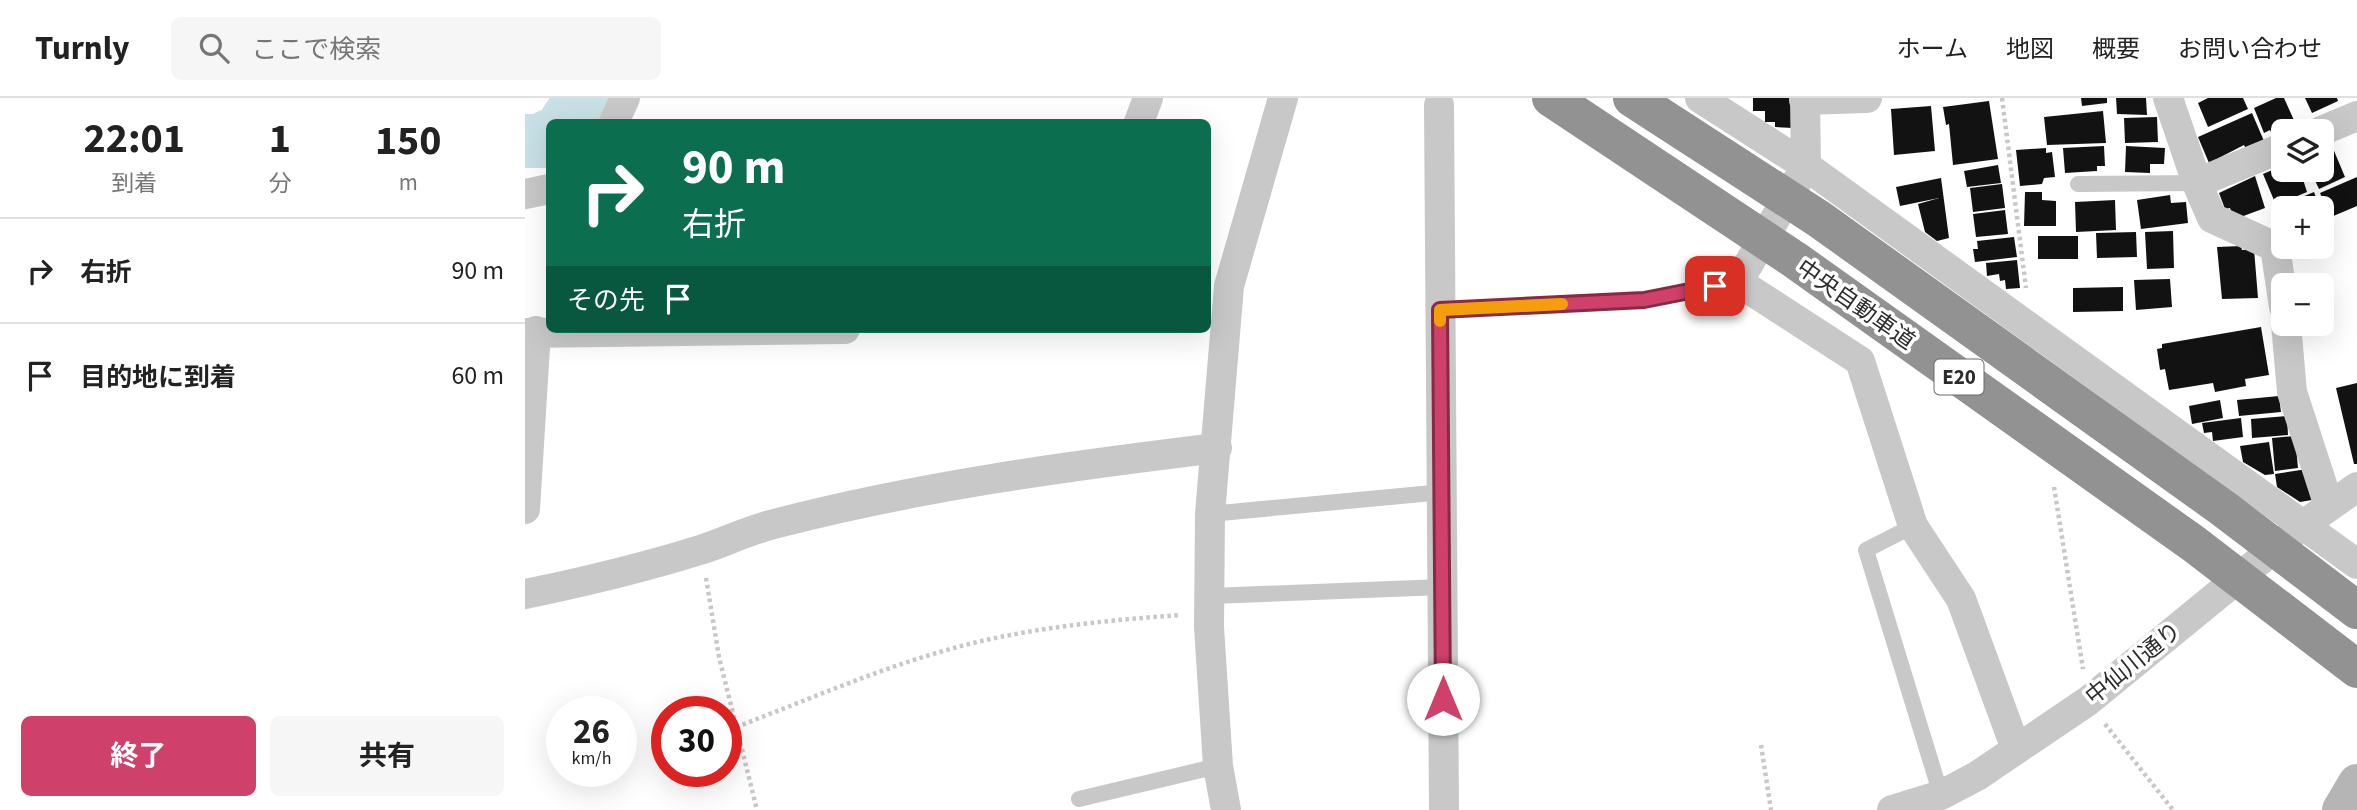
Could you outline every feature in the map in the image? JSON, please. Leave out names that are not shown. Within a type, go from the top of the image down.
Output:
[{"type":"highway","name":"中央自動車道","points":[[1551,98],[1806,268],[2194,544],[2357,668]]},
{"type":"highway","name":"中央自動車道","points":[[1632,98],[1819,219],[2224,509],[2357,610]]},
{"type":"main road","points":[[2341,810],[2357,783]]},
{"type":"street","points":[[615,119],[625,98]]},
{"type":"street","points":[[1140,119],[1148,98]]},
{"type":"street","points":[[1226,810],[1218,766],[1210,605],[1210,514],[1217,448],[1218,285],[1283,98]]},
{"type":"street","points":[[1700,98],[1806,166],[2030,325],[2357,564]]},
{"type":"street","points":[[1867,98],[1805,99],[1806,166],[1738,282],[1860,361],[1913,526],[1961,599],[2016,749]]},
{"type":"street","points":[[2168,98],[2212,218],[2274,247],[2278,273]]},
{"type":"street","points":[[1439,105],[1444,810]]},
{"type":"street","points":[[2334,126],[2357,116]]},
{"type":"street","points":[[2197,183],[2271,152]]},
{"type":"street","points":[[525,194],[546,190]]},
{"type":"street","points":[[525,509],[530,332]]},
{"type":"street","points":[[2286,336],[2292,392],[2329,506]]},
{"type":"street","points":[[525,594],[604,578],[702,550],[771,524],[885,497],[1054,467],[1217,448]]},
{"type":"street","name":"中仙川通り","points":[[1892,810],[1941,795],[2088,701],[2303,525],[2357,487]]},
{"type":"lane","points":[[2078,184],[2197,183]]},
{"type":"lane","points":[[1440,310],[1644,300],[1738,282]]},
{"type":"lane","points":[[1210,514],[1443,492]]},
{"type":"lane","points":[[1913,526],[1866,550],[1941,795]]},
{"type":"lane","points":[[1210,605],[1442,587]]},
{"type":"lane","points":[[1079,799],[1218,766]]},
{"type":"path","points":[[702,550],[719,657],[728,696]]},
{"type":"path","points":[[742,725],[876,674],[969,644],[1093,621],[1210,605]]},
{"type":"path","points":[[2088,701],[2173,810]]},
{"type":"path","points":[[1761,745],[1771,810]]},
{"type":"path","points":[[742,750],[758,810]]},
{"type":"building","points":[[1753,98],[1791,98],[1793,128],[1775,127],[1775,122],[1765,122],[1765,111],[1753,111]]},
{"type":"building","points":[[2081,98],[2107,98],[2107,103],[2082,106]]},
{"type":"building","points":[[2116,98],[2146,98],[2147,115],[2117,114]]},
{"type":"building","points":[[2208,98],[2243,98],[2248,109],[2208,127],[2198,103]]},
{"type":"building","points":[[2276,98],[2284,98],[2293,119],[2271,119],[2271,132],[2270,130],[2264,133],[2254,108]]},
{"type":"building","points":[[2305,98],[2337,98],[2338,101],[2312,113]]},
{"type":"building","points":[[1989,101],[1998,159],[1953,165],[1949,124],[1946,125],[1943,107]]},
{"type":"building","points":[[1931,106],[1935,151],[1894,155],[1891,109]]},
{"type":"building","points":[[2103,111],[2106,143],[2047,145],[2044,117]]},
{"type":"building","points":[[2252,113],[2264,141],[2246,149],[2244,145],[2209,163],[2198,137]]},
{"type":"building","points":[[2157,117],[2158,142],[2125,143],[2124,118]]},
{"type":"building","points":[[2104,146],[2105,166],[2097,166],[2097,171],[2065,173],[2063,148]]},
{"type":"building","points":[[2126,146],[2165,148],[2164,164],[2150,164],[2150,173],[2125,172]]},
{"type":"building","points":[[2046,148],[2046,153],[2052,152],[2055,177],[2044,178],[2042,184],[2020,186],[2016,150]]},
{"type":"building","points":[[2334,151],[2345,177],[2319,189],[2316,182],[2334,182]]},
{"type":"building","points":[[1998,165],[2001,183],[1967,187],[1964,171]]},
{"type":"building","points":[[2271,171],[2271,182],[2304,182],[2307,192],[2297,196],[2272,196],[2263,174]]},
{"type":"building","points":[[2255,176],[2265,208],[2238,218],[2232,215],[2230,208],[2225,209],[2219,193]]},
{"type":"building","points":[[2357,177],[2357,206],[2334,216],[2334,196],[2321,196],[2320,193]]},
{"type":"building","points":[[1941,178],[1949,238],[1937,241],[1925,232],[1918,204],[1939,198],[1900,206],[1896,187]]},
{"type":"building","points":[[2002,184],[2005,208],[1973,212],[1970,188]]},
{"type":"building","points":[[2025,192],[2042,192],[2042,200],[2056,201],[2056,226],[2024,226]]},
{"type":"building","points":[[2170,195],[2171,203],[2186,202],[2188,223],[2141,229],[2137,200]]},
{"type":"building","points":[[2115,200],[2116,230],[2076,232],[2075,202]]},
{"type":"building","points":[[2005,210],[2008,234],[1976,237],[1973,214]]},
{"type":"building","points":[[2173,231],[2174,268],[2147,269],[2145,232]]},
{"type":"building","points":[[2136,232],[2137,257],[2097,258],[2096,233]]},
{"type":"building","points":[[2038,236],[2078,236],[2078,259],[2038,259]]},
{"type":"building","points":[[2014,237],[2017,257],[1975,262],[1973,249],[1978,249],[1977,241]]},
{"type":"building","points":[[2241,246],[2242,250],[2254,249],[2258,298],[2222,299],[2217,247]]},
{"type":"building","points":[[2017,260],[2020,288],[2006,289],[2005,280],[2000,281],[1999,274],[1987,276],[1986,263]]},
{"type":"building","points":[[2170,279],[2172,307],[2136,310],[2134,280]]},
{"type":"building","points":[[2123,287],[2123,311],[2073,312],[2073,288]]},
{"type":"building","points":[[2261,327],[2269,375],[2245,379],[2246,386],[2215,392],[2213,383],[2169,390],[2165,369],[2160,370],[2157,349],[2162,348],[2162,344]]},
{"type":"building","points":[[2357,383],[2357,464],[2354,464],[2336,388]]},
{"type":"building","points":[[2279,396],[2281,412],[2239,416],[2237,400]]},
{"type":"building","points":[[2220,400],[2223,418],[2192,424],[2189,406]]},
{"type":"building","points":[[2287,416],[2288,435],[2252,438],[2251,419]]},
{"type":"building","points":[[2241,418],[2243,437],[2213,441],[2212,432],[2204,433],[2202,423]]},
{"type":"building","points":[[2295,436],[2298,468],[2275,471],[2272,438]]},
{"type":"building","points":[[2269,442],[2274,474],[2265,475],[2243,462],[2240,446]]},
{"type":"building","points":[[2307,469],[2312,500],[2300,502],[2277,487],[2275,474]]},
{"type":"waterway","points":[[568,119],[582,98]]},
{"type":"waterway","points":[[525,141],[546,139]]},
{"type":"slow traffic","points":[[1440,321],[1440,310],[1562,304]]},
{"type":"route","points":[[1443,699],[1440,310],[1644,300],[1715,286]]}]
